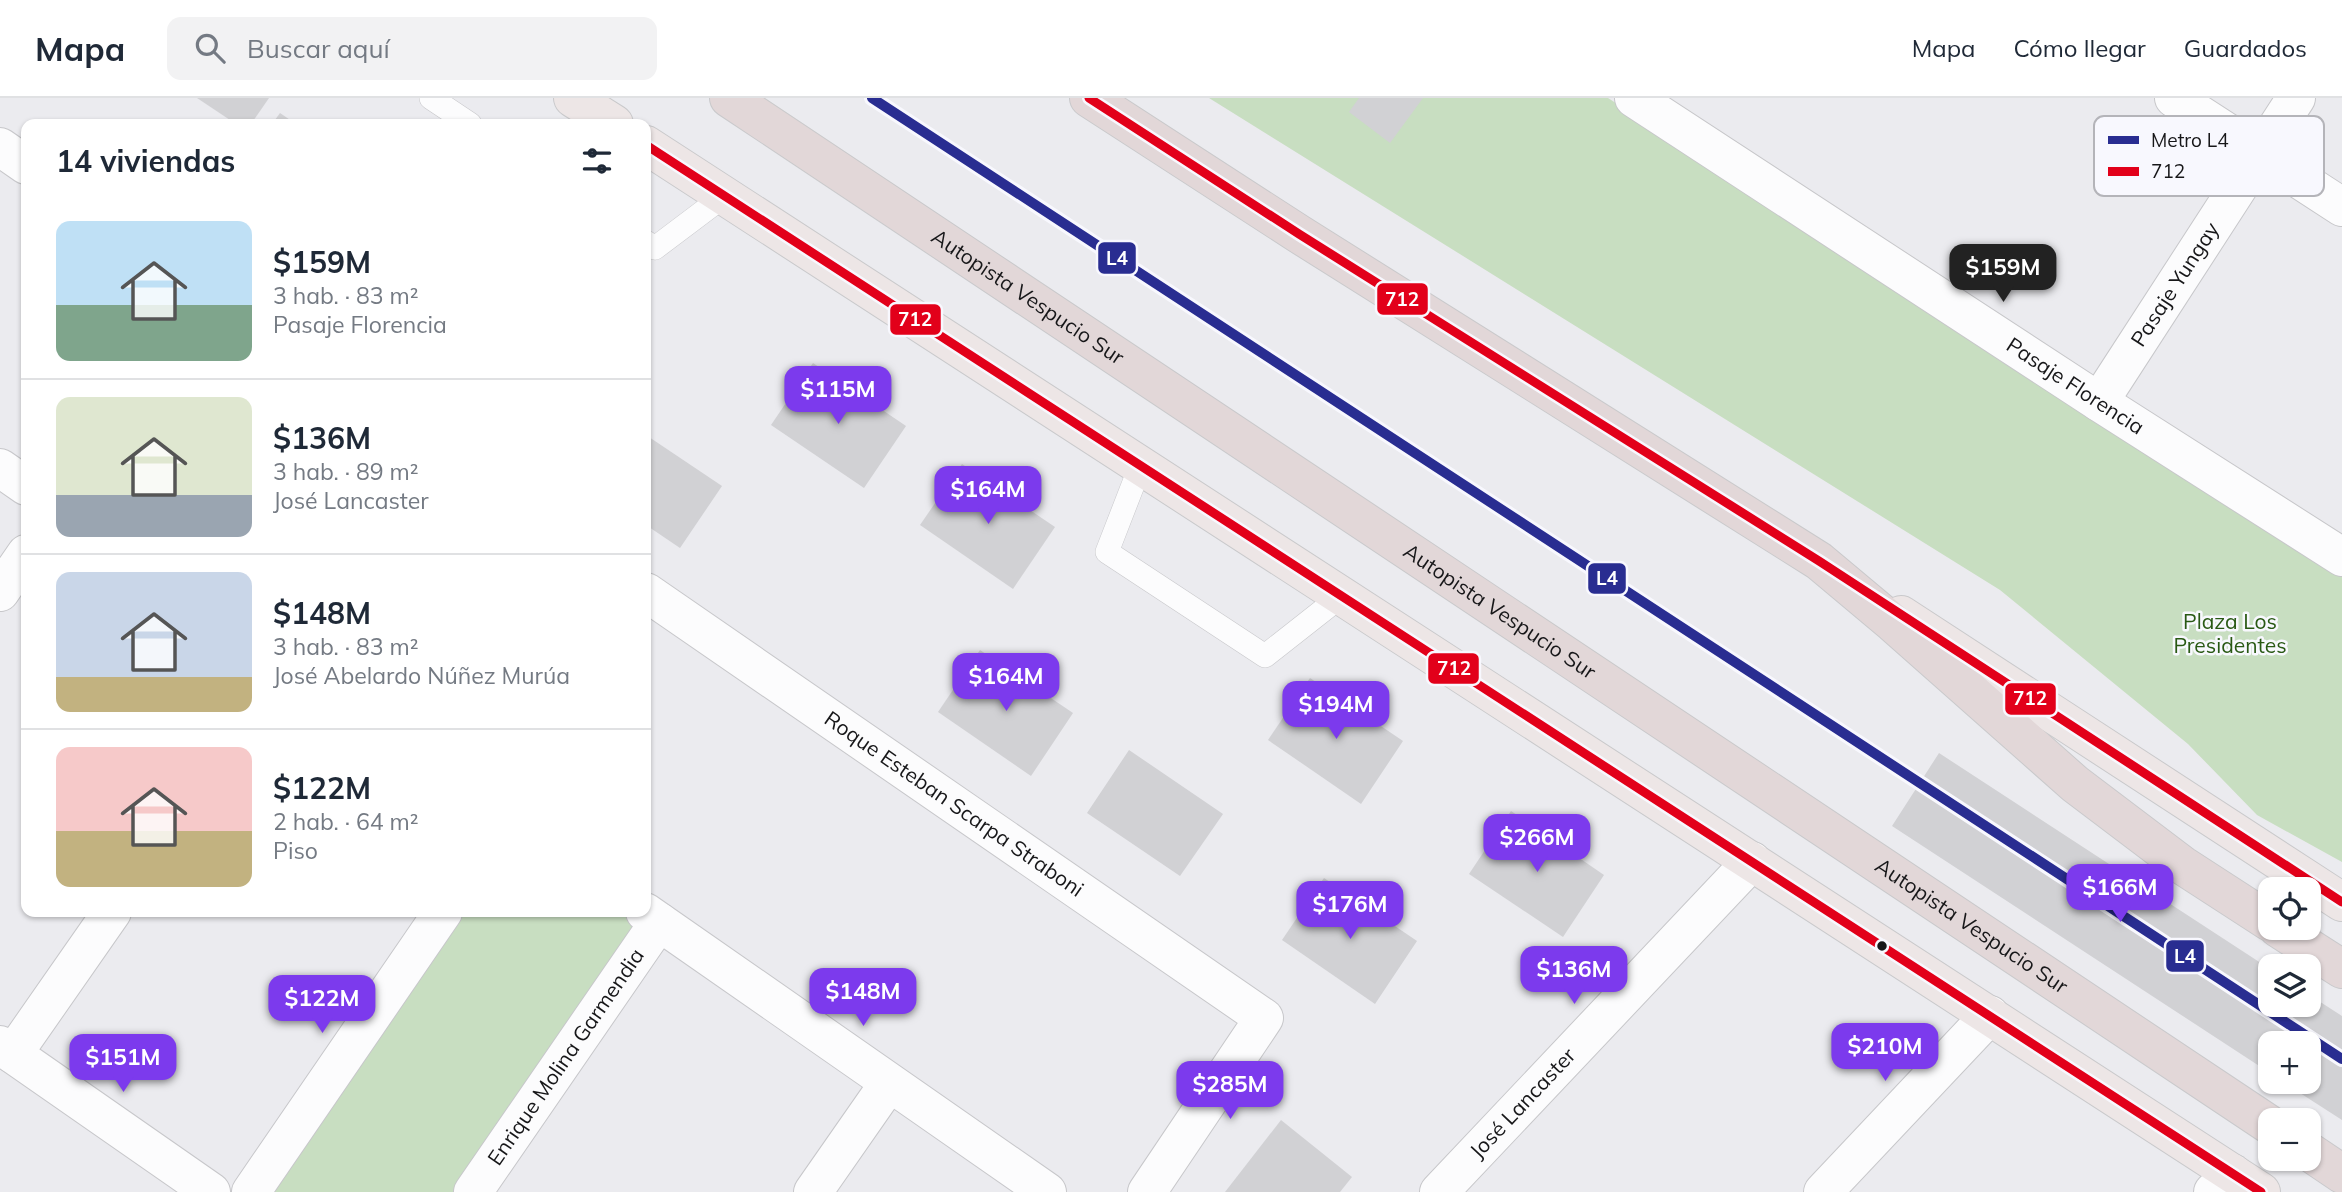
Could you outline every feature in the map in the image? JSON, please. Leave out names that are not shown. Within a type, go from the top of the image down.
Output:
[{"type":"highway","points":[[1089,98],[1299,234],[1819,561],[2075,784],[2182,865],[2258,914]]},
{"type":"highway","name":"Autopista Vespucio Sur","points":[[732,101],[2258,1117]]},
{"type":"highway","points":[[2297,940],[2342,969]]},
{"type":"highway","points":[[2321,1160],[2342,1174]]},
{"type":"main road","points":[[573,98],[606,119]]},
{"type":"main road","points":[[651,148],[1340,597],[1990,1015],[2235,1186]]},
{"type":"main road","points":[[1819,561],[2342,902]]},
{"type":"street","name":"Pasaje Florencia","points":[[1634,98],[2098,402],[2342,557]]},
{"type":"street","points":[[2175,98],[2202,116]]},
{"type":"street","name":"Pasaje Yungay","points":[[2284,116],[2296,98]]},
{"type":"street","points":[[0,147],[21,162]]},
{"type":"street","points":[[2324,195],[2342,207]]},
{"type":"street","name":"Pasaje Yungay","points":[[2098,402],[2233,196]]},
{"type":"street","points":[[0,468],[21,483]]},
{"type":"street","points":[[0,592],[21,561]]},
{"type":"street","name":"Roque Esteban Scarpa Straboni","points":[[651,603],[1264,1018],[1147,1192]]},
{"type":"street","name":"José Lancaster","points":[[1439,1192],[1752,861]]},
{"type":"street","points":[[107,917],[6,1050],[211,1192]]},
{"type":"street","points":[[251,1192],[440,917]]},
{"type":"street","points":[[652,917],[1047,1192]]},
{"type":"street","name":"Enrique Molina Garmendia","points":[[473,1192],[652,917]]},
{"type":"street","points":[[1823,1192],[1990,1015]]},
{"type":"street","points":[[813,1192],[889,1083]]},
{"type":"lane","points":[[431,98],[462,119]]},
{"type":"lane","points":[[651,245],[655,248],[724,196]]},
{"type":"lane","points":[[1140,467],[1107,552],[1265,656],[1340,597]]},
{"type":"green space","name":"Plaza Los Presidentes","points":[[1209,98],[1608,98],[2342,574],[2342,862],[2257,815],[2188,744],[2000,590]]},
{"type":"green space","points":[[454,917],[630,917],[642,925],[462,1192],[262,1192]]},
{"type":"building","points":[[197,98],[269,98],[254,119],[228,119]]},
{"type":"building","points":[[1359,98],[1423,98],[1390,143],[1349,112]]},
{"type":"building","points":[[280,113],[289,119],[276,119]]},
{"type":"building","points":[[813,363],[906,426],[864,488],[771,425]]},
{"type":"building","points":[[651,438],[722,486],[680,548],[651,528]]},
{"type":"building","points":[[962,464],[1055,527],[1013,589],[920,525]]},
{"type":"building","points":[[980,650],[1073,713],[1031,776],[938,712]]},
{"type":"building","points":[[1310,678],[1403,741],[1361,804],[1268,740]]},
{"type":"building","points":[[1129,750],[1223,814],[1180,876],[1087,813]]},
{"type":"building","points":[[1939,753],[2258,961],[2258,1017],[2321,1017],[2321,1002],[2342,1016],[2342,1120],[2302,1094],[2321,1094],[2321,1031],[2258,1031],[2258,1065],[1892,826]]},
{"type":"building","points":[[1511,811],[1604,875],[1563,937],[1469,874]]},
{"type":"building","points":[[1324,878],[1417,941],[1375,1004],[1282,940]]},
{"type":"building","points":[[1281,1120],[1352,1177],[1340,1192],[1225,1192]]},
{"type":"metro line","name":"L4","points":[[872,98],[2342,1059]]},
{"type":"transit line","name":"712","points":[[1089,98],[1299,234],[1819,561],[2342,902]]},
{"type":"transit line","name":"712","points":[[651,148],[2261,1192]]}]
